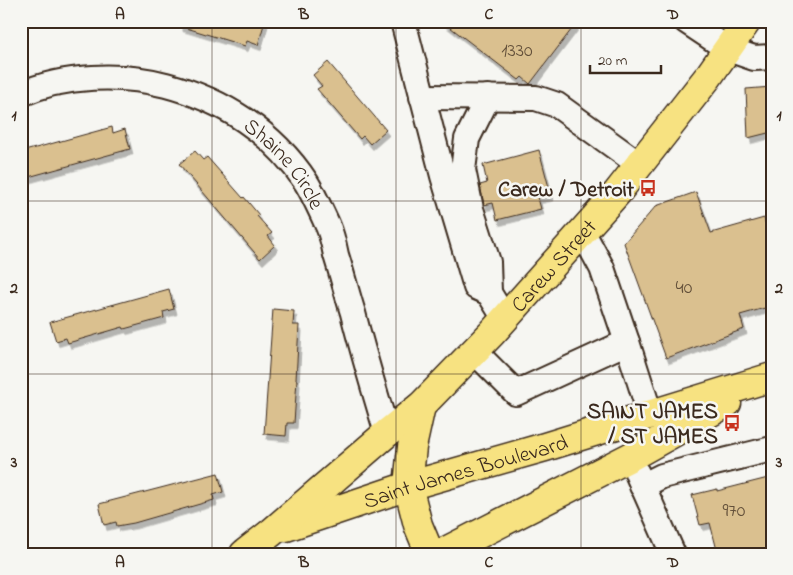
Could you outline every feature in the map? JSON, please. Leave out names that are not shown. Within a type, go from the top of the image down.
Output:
[{"type":"main road","name":"Carew Street","points":[[244,554],[267,543],[387,433],[421,406],[505,319],[640,165],[708,77],[747,21]]},
{"type":"main road","name":"Saint James Boulevard","points":[[267,543],[353,505],[408,486],[772,378]]},
{"type":"main road","name":"Saint James Boulevard","points":[[440,554],[630,457],[772,378]]},
{"type":"main road","points":[[421,406],[412,447],[408,486],[418,525],[430,554]]},
{"type":"street","points":[[403,21],[443,176],[476,286],[489,293]]},
{"type":"street","points":[[686,21],[728,49],[754,58],[772,57]]},
{"type":"street","name":"Shaine Circle","points":[[21,94],[50,84],[84,79],[118,78],[152,81],[184,89],[215,102],[243,118],[266,137],[288,159],[306,182],[329,227],[387,433]]},
{"type":"street","points":[[422,96],[536,98],[557,105],[640,165]]},
{"type":"street","points":[[488,97],[467,139],[464,170],[471,209],[488,262],[489,293],[505,319]]},
{"type":"street","points":[[582,233],[602,268],[650,414]]},
{"type":"street","points":[[474,351],[516,394],[627,342]]},
{"type":"street","points":[[642,486],[662,476],[772,449]]},
{"type":"street","points":[[630,457],[673,554]]},
{"type":"building","points":[[180,21],[265,21],[258,45],[247,41],[245,46],[180,26]]},
{"type":"building","points":[[442,21],[578,21],[530,84],[522,77],[519,80]]},
{"type":"building","points":[[328,62],[386,130],[370,144],[363,136],[360,139],[317,89],[322,86],[313,75]]},
{"type":"building","points":[[772,87],[772,132],[748,138],[746,89]]},
{"type":"building","points":[[112,127],[113,133],[125,129],[130,149],[21,179],[21,152]]},
{"type":"building","points":[[539,150],[551,195],[538,198],[541,209],[497,220],[493,203],[484,205],[480,185],[487,183],[483,165]]},
{"type":"building","points":[[195,151],[203,160],[207,157],[244,197],[272,233],[268,236],[275,245],[260,259],[179,164]]},
{"type":"building","points":[[696,192],[711,233],[764,218],[772,247],[772,306],[740,315],[744,329],[666,358],[624,243],[656,206]]},
{"type":"building","points":[[169,289],[174,309],[163,312],[164,318],[124,329],[123,327],[68,343],[66,338],[56,341],[50,322]]},
{"type":"building","points":[[273,309],[294,311],[293,325],[299,325],[294,423],[287,423],[286,436],[264,434]]},
{"type":"building","points":[[218,473],[223,492],[213,495],[214,500],[134,523],[117,526],[116,522],[104,525],[99,504]]},
{"type":"building","points":[[772,477],[772,554],[718,554],[710,523],[700,525],[692,495],[717,489],[717,491]]},
{"type":"place","name":"Carew / Detroit","points":[[648,188]]},
{"type":"place","name":"SAINT JAMES / ST JAMES","points":[[732,423]]}]
